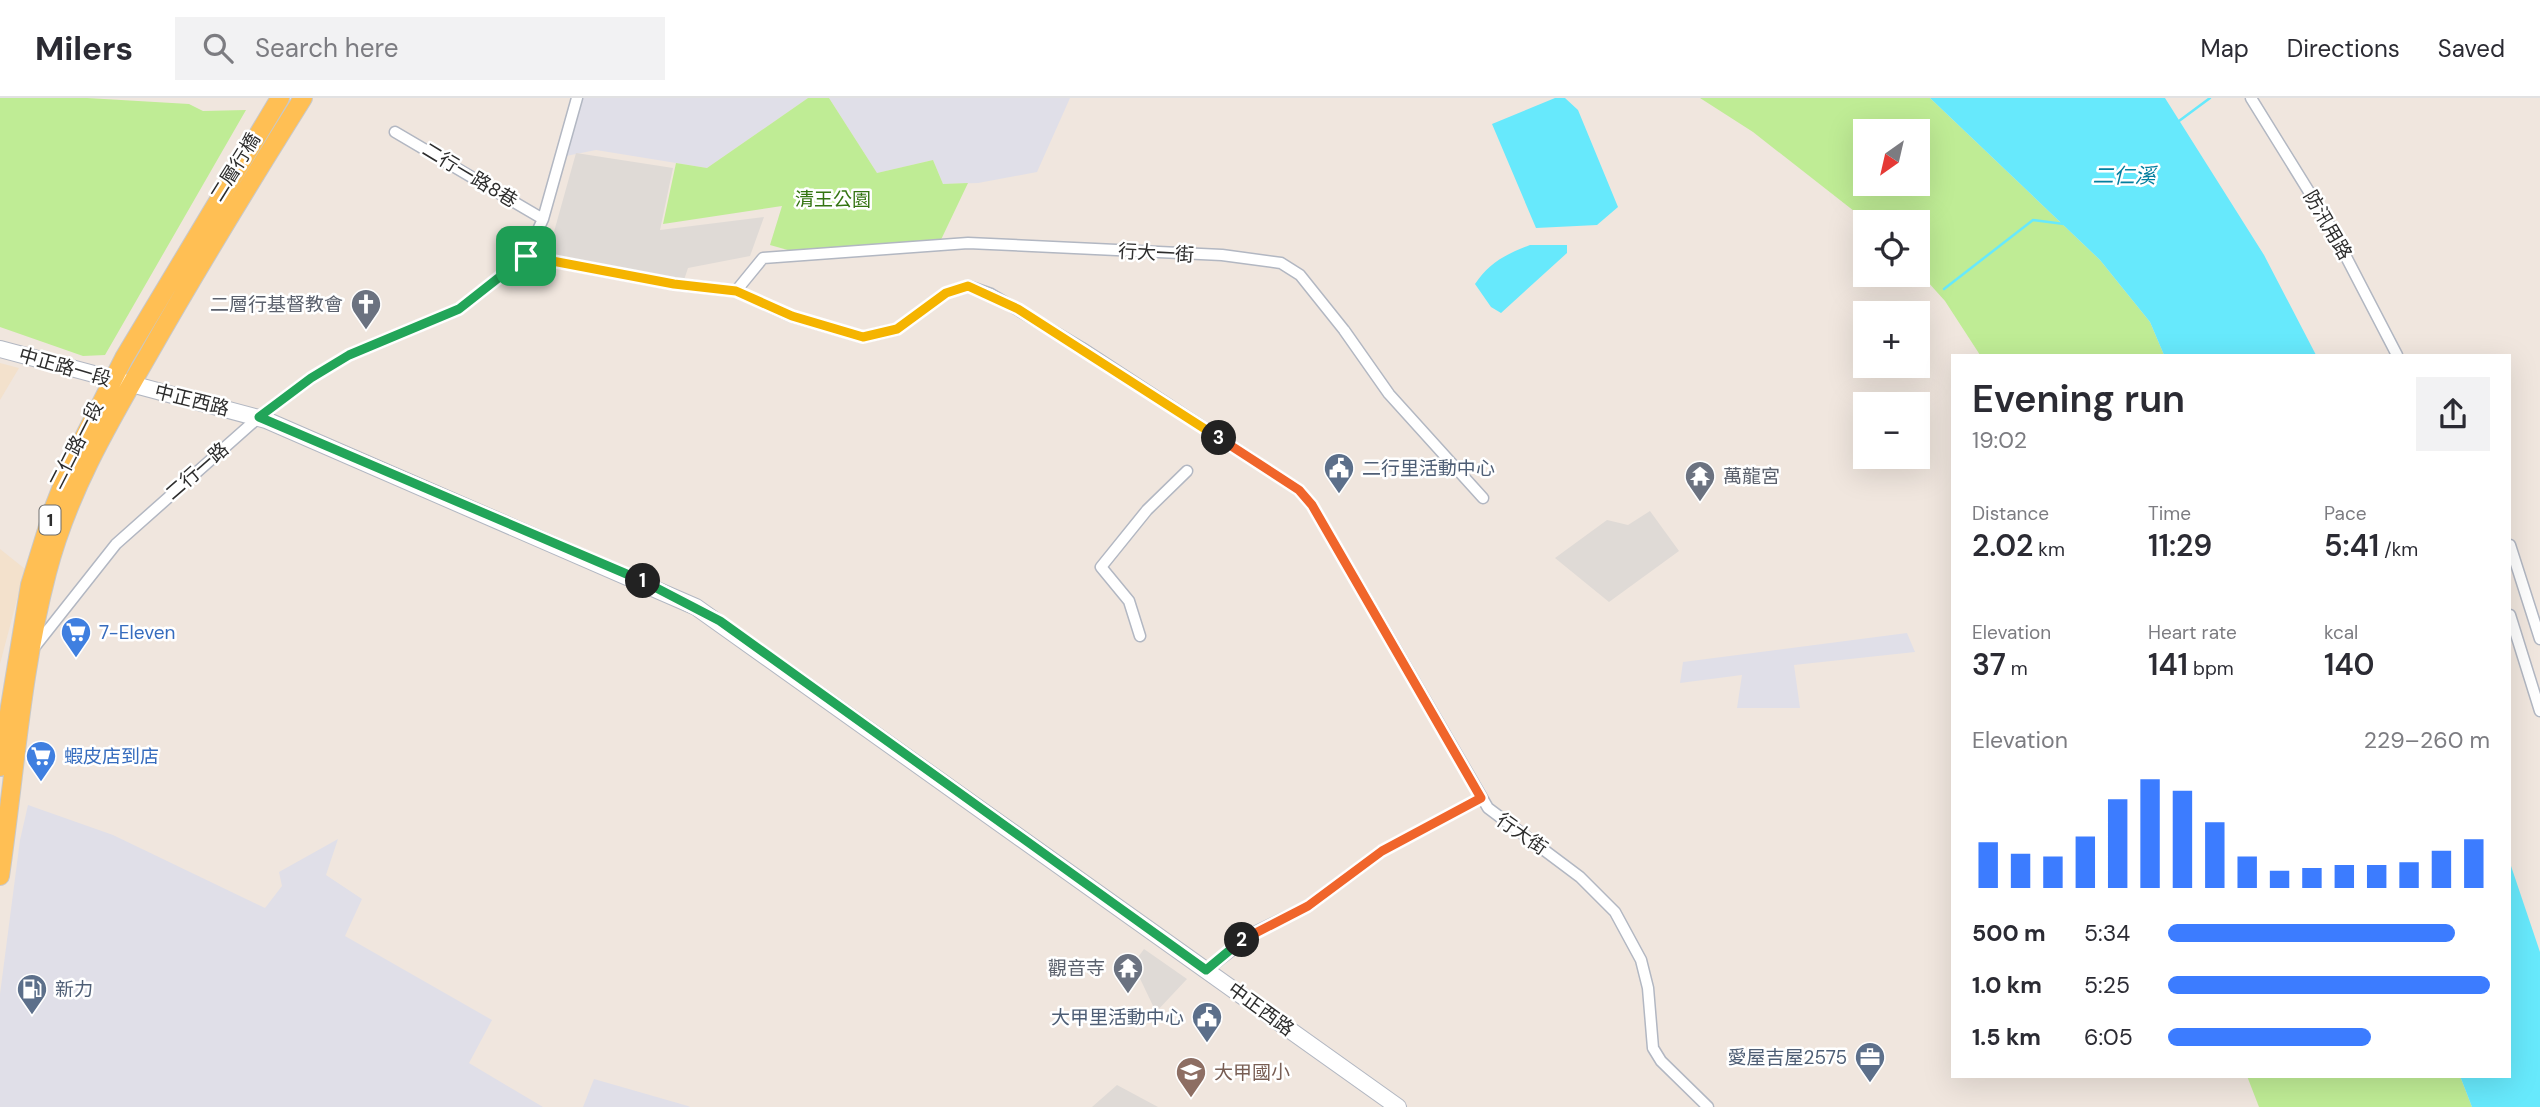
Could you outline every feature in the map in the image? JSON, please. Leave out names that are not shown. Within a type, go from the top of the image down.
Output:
[{"type":"main road","name":"二層行橋","points":[[209,212],[279,98]]},
{"type":"main road","name":"二層行橋","points":[[225,222],[303,98]]},
{"type":"main road","name":"二仁路一段","points":[[0,876],[28,655],[47,572],[66,513],[122,383],[209,212]]},
{"type":"main road","name":"二仁路一段","points":[[0,767],[14,668],[30,585],[54,506],[72,461],[225,222]]},
{"type":"street","name":"二行一路","points":[[14,668],[28,655],[116,544],[259,417],[311,378],[349,355],[459,309],[526,256],[543,219],[577,98]]},
{"type":"street","name":"防汛用路","points":[[2251,98],[2329,224],[2396,354]]},
{"type":"street","name":"二行一路8巷","points":[[395,132],[543,219]]},
{"type":"street","name":"行大一街","points":[[736,291],[763,258],[922,245],[968,243],[1222,256],[1281,263],[1300,275],[1349,337],[1389,394],[1483,498]]},
{"type":"street","name":"行大街","points":[[526,256],[674,284],[736,291],[792,316],[863,337],[897,329],[946,293],[968,286],[991,294],[1071,341],[1299,490],[1312,505],[1481,798],[1499,819],[1580,877],[1615,912],[1641,960],[1648,988],[1653,1048],[1661,1061],[1708,1107]]},
{"type":"street","name":"中正路一段","points":[[0,349],[122,383]]},
{"type":"street","name":"中正西路","points":[[122,383],[259,417],[532,533],[696,607],[1398,1107]]},
{"type":"street","points":[[1140,636],[1129,601],[1101,567],[1147,510],[1187,471]]},
{"type":"street","points":[[2511,548],[2540,639]]},
{"type":"street","points":[[2511,618],[2540,711]]},
{"type":"street","points":[[1206,970],[1257,931],[1308,906],[1382,851],[1481,798]]},
{"type":"shaded area","points":[[575,98],[808,98],[707,168],[596,150],[561,157]]},
{"type":"shaded area","points":[[829,98],[1070,98],[1037,172],[978,183],[943,184],[933,160],[877,173]]},
{"type":"shaded area","points":[[576,153],[673,168],[660,230],[764,217],[750,256],[688,268],[684,280],[609,270],[547,257]]},
{"type":"shaded area","points":[[0,363],[19,368],[0,400]]},
{"type":"shaded area","points":[[1650,511],[1679,551],[1609,602],[1555,558],[1607,520],[1628,525]]},
{"type":"shaded area","points":[[0,549],[25,569],[0,664]]},
{"type":"shaded area","points":[[1907,633],[1915,652],[1794,665],[1800,708],[1737,708],[1742,675],[1680,683],[1683,662]]},
{"type":"shaded area","points":[[28,805],[113,835],[265,908],[282,886],[279,872],[338,839],[326,875],[362,899],[345,936],[492,1020],[469,1063],[543,1107],[0,1107],[0,994],[20,840]]},
{"type":"shaded area","points":[[1144,949],[1187,979],[1156,1012],[1133,964]]},
{"type":"shaded area","points":[[594,1079],[688,1106],[690,1107],[583,1107]]},
{"type":"shaded area","points":[[1117,1085],[1158,1107],[1092,1107]]},
{"type":"green space","points":[[0,98],[87,98],[189,104],[203,111],[246,110],[105,355],[83,356],[0,327]]},
{"type":"green space","name":"清王公園","points":[[808,98],[829,98],[877,173],[933,160],[943,184],[968,183],[938,246],[802,254],[770,245],[782,206],[663,224],[676,163],[707,168]]},
{"type":"green space","points":[[1700,98],[1930,98],[2100,260],[2150,322],[2164,354],[1979,354],[1945,301],[1930,284],[1930,210],[1853,210],[1753,132]]},
{"type":"green space","points":[[2248,1078],[2461,1078],[2472,1107],[2259,1107]]},
{"type":"water","points":[[1555,98],[1565,98],[1578,110],[1618,207],[1597,225],[1536,228],[1492,124]]},
{"type":"water","name":"二仁溪","points":[[1930,98],[2165,98],[2264,255],[2315,354],[2164,354],[2150,322],[2100,260]]},
{"type":"water","points":[[1530,245],[1567,245],[1567,253],[1501,313],[1491,307],[1475,284],[1486,270],[1499,260]]},
{"type":"water","points":[[2511,866],[2540,952],[2540,1107],[2472,1107],[2461,1078],[2511,1078]]},
{"type":"waterway","points":[[2179,121],[2210,98]]},
{"type":"waterway","points":[[1944,289],[2033,220],[2064,224]]},
{"type":"place","name":"二層行基督教會","points":[[366,331]]},
{"type":"place","name":"二行里活動中心","points":[[1339,495]]},
{"type":"place","name":"萬龍宮","points":[[1700,503]]},
{"type":"place","name":"7-Eleven","points":[[76,659]]},
{"type":"place","name":"蝦皮店到店","points":[[41,783]]},
{"type":"place","name":"觀音寺","points":[[1128,995]]},
{"type":"place","name":"新力","points":[[32,1016]]},
{"type":"place","name":"大甲里活動中心","points":[[1207,1044]]},
{"type":"place","name":"愛屋吉屋2575","points":[[1870,1084]]},
{"type":"place","name":"大甲國小","points":[[1191,1099]]},
{"type":"route","points":[[526,256],[674,284],[736,291],[830,330],[863,337],[897,329],[909,323],[946,293],[968,286],[991,294],[1018,309],[1106,363],[1299,490],[1312,505],[1481,798],[1382,851],[1294,915],[1257,931],[1231,948],[1206,970],[720,621],[677,596],[259,417],[311,378],[349,355],[417,329],[459,309],[526,256]]}]
